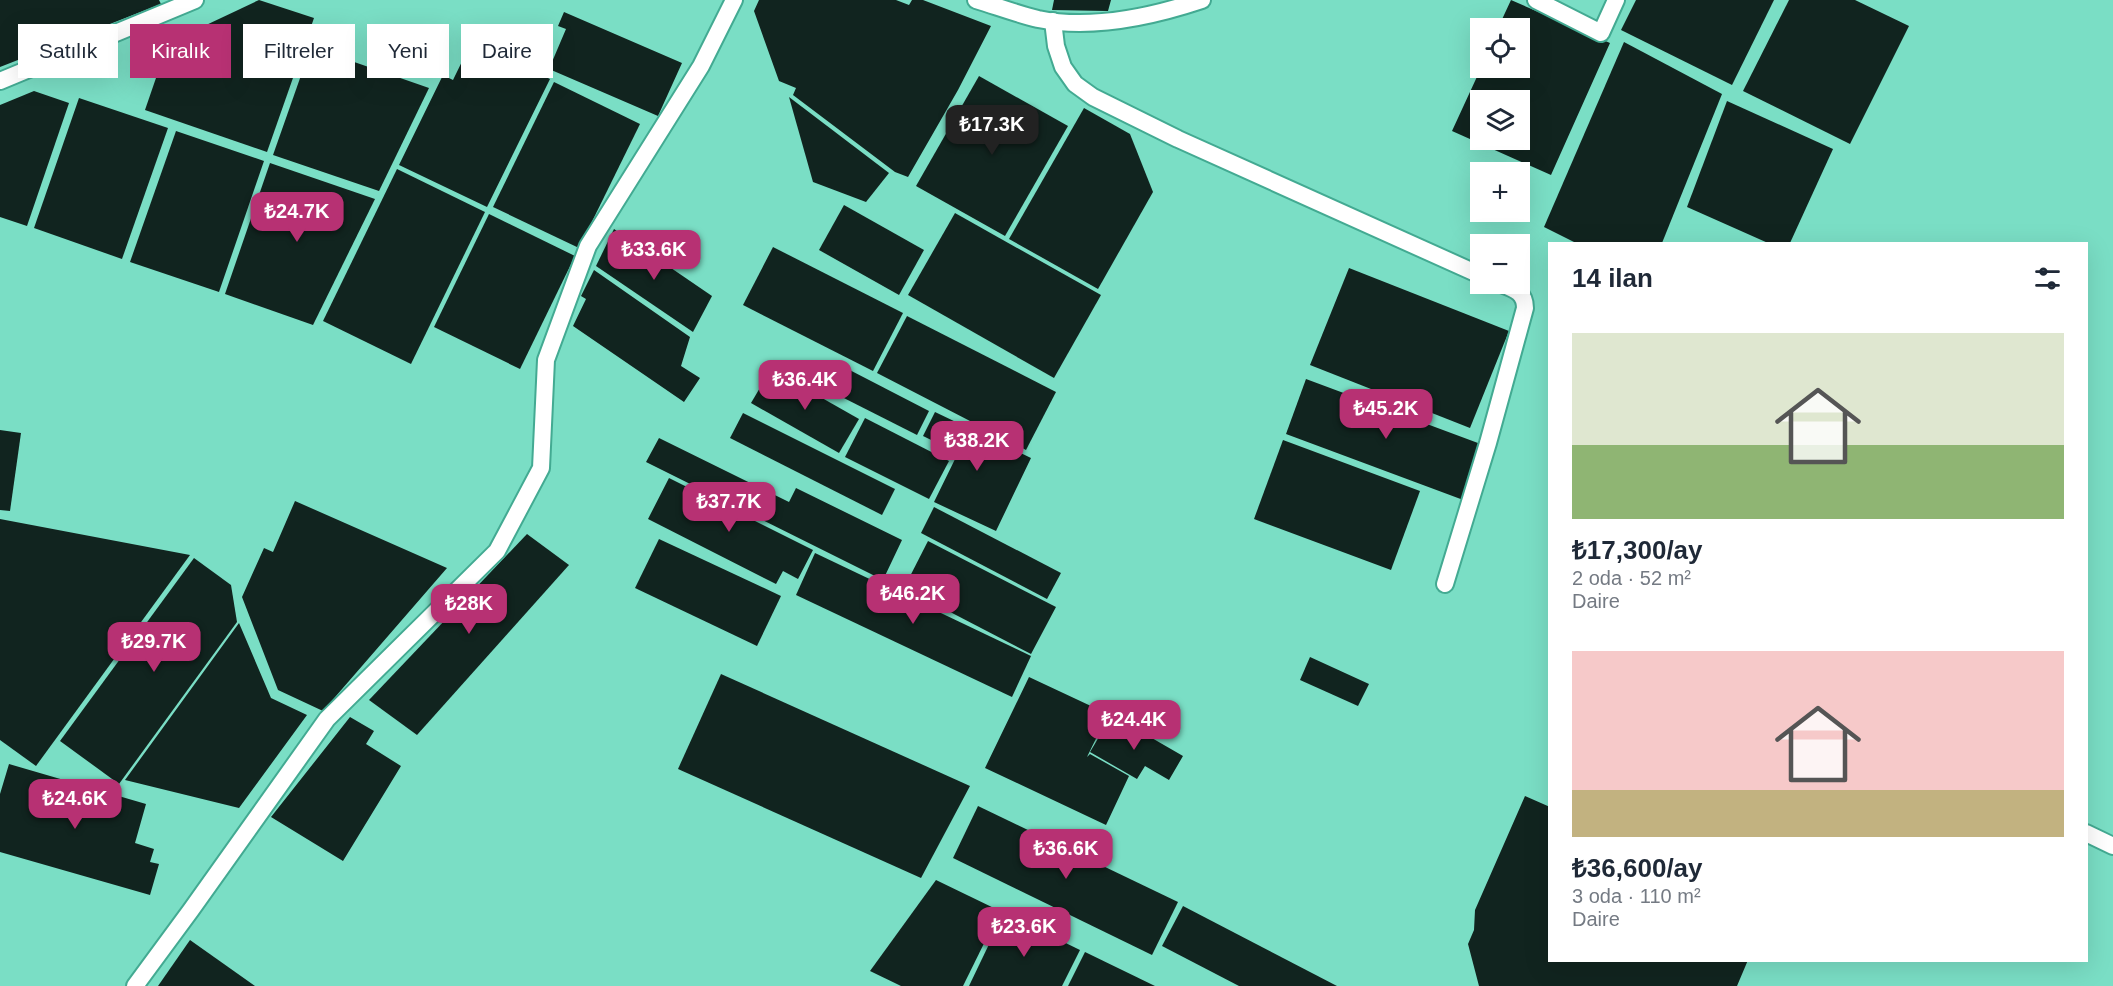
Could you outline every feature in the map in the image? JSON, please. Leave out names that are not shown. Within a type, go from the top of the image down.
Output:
[{"type":"street","points":[[0,81],[195,0]]},
{"type":"street","points":[[135,986],[327,719],[497,551],[541,468],[546,360],[588,246],[701,66],[734,0]]},
{"type":"street","points":[[976,0],[1038,19],[1104,22],[1170,10],[1202,0]]},
{"type":"street","points":[[1536,0],[1601,33],[1616,0]]},
{"type":"street","points":[[1053,21],[1056,46],[1062,67],[1075,84],[1093,97],[1189,144],[1470,270]]},
{"type":"street","points":[[1445,584],[1525,308],[1521,294]]},
{"type":"street","points":[[2088,834],[2113,846]]},
{"type":"building","points":[[0,0],[159,0],[161,4],[110,24],[18,24],[18,60],[0,67]]},
{"type":"building","points":[[259,0],[314,18],[312,24],[243,24],[243,78],[293,78],[267,152],[145,110],[156,78],[231,78],[231,24],[208,24]]},
{"type":"building","points":[[759,0],[896,0],[909,5],[912,0],[923,0],[991,26],[958,90],[908,177],[895,172],[793,95],[796,88],[779,81],[754,11]]},
{"type":"building","points":[[1054,0],[1111,0],[1108,11],[1052,10]]},
{"type":"building","points":[[1511,0],[1610,43],[1551,175],[1530,166],[1530,162],[1522,162],[1495,150],[1530,150],[1530,90],[1471,90],[1476,78],[1530,78],[1530,18],[1503,18]]},
{"type":"building","points":[[1636,0],[1774,0],[1732,85],[1621,30]]},
{"type":"building","points":[[1789,0],[1855,0],[1909,26],[1850,144],[1743,91]]},
{"type":"building","points":[[564,12],[682,63],[658,116],[553,71],[553,60],[566,29],[558,26]]},
{"type":"building","points":[[1624,42],[1722,94],[1662,242],[1574,242],[1544,227]]},
{"type":"building","points":[[355,62],[367,66],[367,78],[400,78],[429,88],[379,191],[273,155],[300,78],[355,78]]},
{"type":"building","points":[[461,64],[461,78],[550,79],[487,207],[399,165],[442,78],[453,80]]},
{"type":"building","points":[[979,76],[1068,126],[1005,236],[916,186]]},
{"type":"building","points":[[554,82],[640,124],[579,248],[493,207]]},
{"type":"building","points":[[34,91],[69,103],[27,226],[0,217],[0,105]]},
{"type":"building","points":[[1470,92],[1470,139],[1452,131]]},
{"type":"building","points":[[789,97],[889,173],[866,202],[813,182]]},
{"type":"building","points":[[79,98],[168,128],[122,259],[34,228]]},
{"type":"building","points":[[1727,101],[1833,149],[1790,242],[1766,242],[1687,207]]},
{"type":"building","points":[[1084,108],[1130,134],[1153,192],[1098,289],[1009,239]]},
{"type":"building","points":[[176,131],[264,161],[219,292],[130,262]]},
{"type":"building","points":[[270,163],[375,199],[313,325],[225,294]]},
{"type":"building","points":[[397,169],[485,212],[411,364],[323,321]]},
{"type":"building","points":[[844,205],[924,250],[899,295],[819,250]]},
{"type":"building","points":[[955,213],[1101,295],[1054,378],[908,295]]},
{"type":"building","points":[[489,214],[575,256],[520,369],[434,327]]},
{"type":"building","points":[[614,229],[712,296],[693,332],[596,266]]},
{"type":"building","points":[[773,247],[903,313],[873,371],[743,305]]},
{"type":"building","points":[[1349,268],[1509,331],[1470,428],[1310,365]]},
{"type":"building","points":[[594,270],[690,337],[681,366],[700,378],[684,402],[573,326],[586,299],[581,296]]},
{"type":"building","points":[[907,316],[1056,392],[1026,450],[877,373]]},
{"type":"building","points":[[838,364],[929,411],[917,435],[826,389]]},
{"type":"building","points":[[771,369],[859,419],[839,453],[751,403]]},
{"type":"building","points":[[1306,379],[1486,446],[1466,501],[1286,434]]},
{"type":"building","points":[[935,412],[1031,458],[996,531],[934,502],[958,453],[923,436]]},
{"type":"building","points":[[743,413],[895,489],[882,515],[730,438]]},
{"type":"building","points":[[865,418],[949,461],[929,499],[845,457]]},
{"type":"building","points":[[0,430],[21,433],[10,511],[0,510]]},
{"type":"building","points":[[659,438],[789,502],[796,488],[902,540],[883,580],[646,462]]},
{"type":"building","points":[[1283,440],[1420,491],[1391,570],[1254,519]]},
{"type":"building","points":[[669,478],[813,550],[798,579],[783,571],[776,584],[648,519]]},
{"type":"building","points":[[295,501],[447,568],[323,711],[278,690],[242,597],[264,548],[273,552]]},
{"type":"building","points":[[934,507],[1061,573],[1047,599],[921,533]]},
{"type":"building","points":[[0,519],[190,555],[36,766],[0,740]]},
{"type":"building","points":[[527,534],[569,565],[417,735],[369,700]]},
{"type":"building","points":[[659,539],[781,596],[757,646],[635,588]]},
{"type":"building","points":[[928,541],[1056,607],[1031,654],[904,588]]},
{"type":"building","points":[[815,553],[1031,656],[1012,697],[796,595]]},
{"type":"building","points":[[194,558],[231,585],[237,622],[119,784],[60,741]]},
{"type":"building","points":[[239,623],[271,698],[307,715],[239,808],[125,780]]},
{"type":"building","points":[[1310,657],[1369,684],[1358,706],[1300,680]]},
{"type":"building","points":[[721,674],[970,786],[921,878],[678,769]]},
{"type":"building","points":[[1029,677],[1108,714],[1087,757],[1090,754],[1129,776],[1106,825],[985,768]]},
{"type":"building","points":[[1112,715],[1183,756],[1169,780],[1145,766],[1137,779],[1090,752]]},
{"type":"building","points":[[350,717],[374,731],[366,744],[401,766],[343,861],[271,817]]},
{"type":"building","points":[[9,764],[146,804],[135,843],[154,849],[150,862],[159,864],[150,895],[0,852],[0,794]]},
{"type":"building","points":[[1525,796],[1548,806],[1548,962],[1747,962],[1737,986],[1479,986],[1468,944],[1474,930],[1475,910]]},
{"type":"building","points":[[978,806],[1178,902],[1152,955],[953,858]]},
{"type":"building","points":[[936,880],[1000,911],[963,986],[901,986],[870,971]]},
{"type":"building","points":[[1183,906],[1337,986],[1239,986],[1162,946]]},
{"type":"building","points":[[1004,913],[1080,950],[1062,986],[969,986]]},
{"type":"building","points":[[190,940],[255,986],[158,986]]},
{"type":"building","points":[[1085,952],[1155,986],[1068,986]]}]
